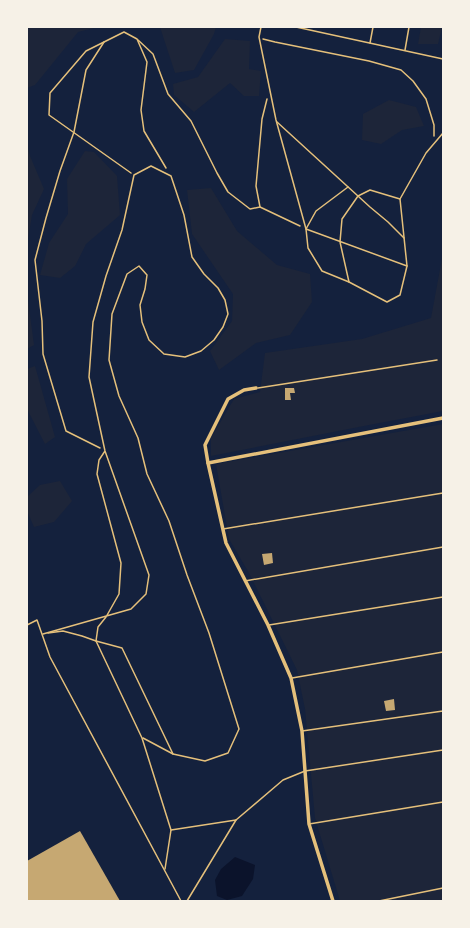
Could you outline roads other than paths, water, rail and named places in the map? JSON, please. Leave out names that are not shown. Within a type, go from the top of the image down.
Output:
[{"type":"street","points":[[256,388],[244,390],[228,399],[205,445],[226,543],[268,626],[291,678],[302,731],[309,824],[333,901]]},
{"type":"street","points":[[208,463],[443,418]]},
{"type":"lane","points":[[261,27],[260,37],[276,120],[306,229],[308,248],[322,271],[349,282],[387,302],[400,295],[407,266],[400,199],[426,152],[443,133]]},
{"type":"lane","points":[[296,27],[442,59],[443,54]]},
{"type":"lane","points":[[370,43],[373,27]]},
{"type":"lane","points":[[406,50],[410,27]]},
{"type":"lane","points":[[276,120],[404,238]]},
{"type":"lane","points":[[42,634],[131,609],[146,594],[149,575],[105,451],[89,377],[93,322],[106,276],[122,230],[134,175],[151,166],[171,176],[184,215],[192,258],[204,274],[218,288],[225,300],[228,314],[223,327],[214,340],[201,351],[185,357],[164,354],[149,340],[142,322],[140,305],[147,276],[139,266],[128,274],[112,314],[109,360],[119,396],[138,438],[147,474],[169,521],[187,575],[209,633],[239,729],[228,753],[205,761],[173,754],[142,738]]},
{"type":"lane","points":[[306,229],[316,211],[348,186]]},
{"type":"lane","points":[[349,282],[340,242],[342,219],[358,196],[370,190],[400,199]]},
{"type":"lane","points":[[306,229],[407,266]]},
{"type":"lane","points":[[256,388],[437,360]]},
{"type":"lane","points":[[105,451],[99,460],[97,474],[121,563],[119,594],[98,627],[96,641],[142,738],[171,830],[165,870]]},
{"type":"lane","points":[[223,529],[443,493]]},
{"type":"lane","points":[[245,581],[443,547]]},
{"type":"lane","points":[[268,626],[443,597]]},
{"type":"lane","points":[[27,625],[37,620],[50,657],[181,901]]},
{"type":"lane","points":[[42,634],[63,631],[122,648],[173,754]]},
{"type":"lane","points":[[291,678],[443,652]]},
{"type":"lane","points":[[302,731],[443,711]]},
{"type":"lane","points":[[187,901],[236,820],[282,780],[305,771],[443,750]]},
{"type":"lane","points":[[309,824],[443,802]]},
{"type":"lane","points":[[171,830],[236,820]]},
{"type":"lane","points":[[379,901],[443,888]]}]
